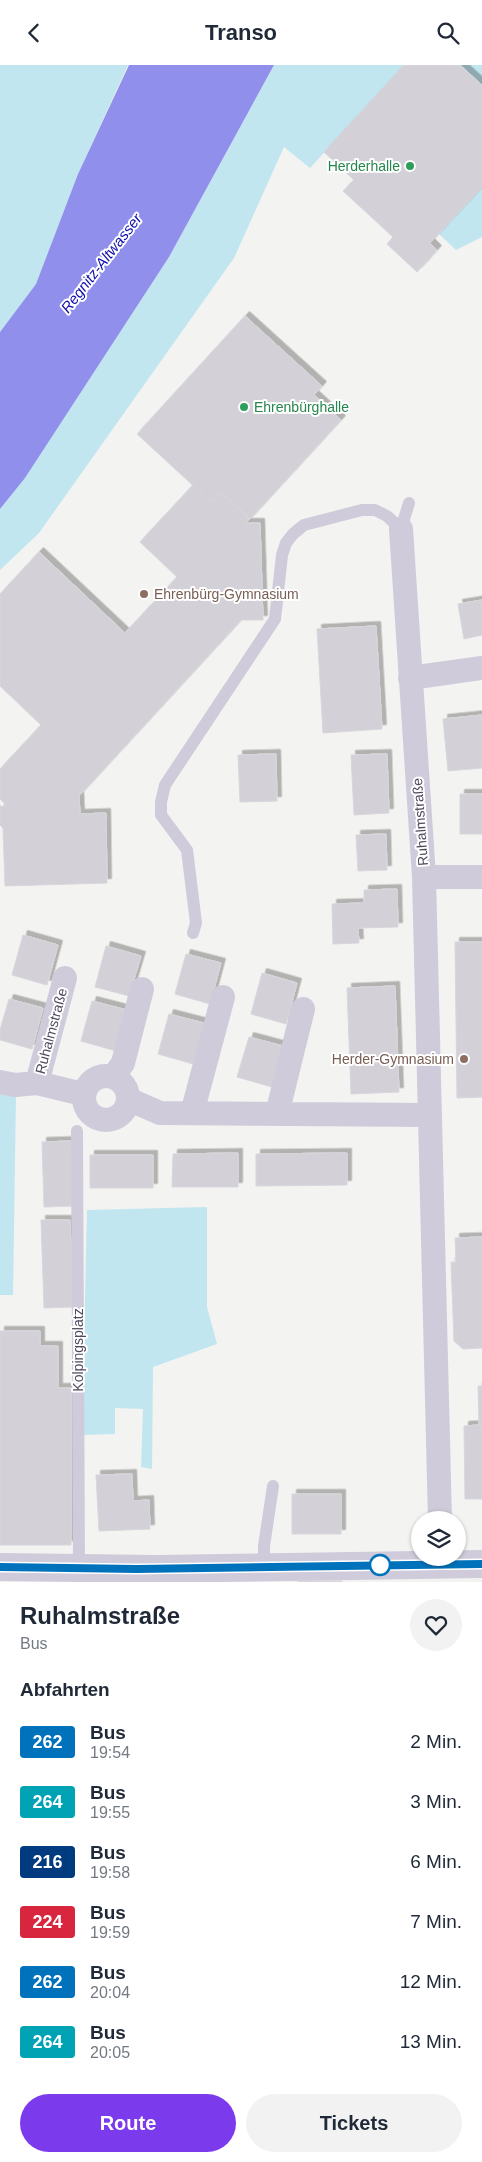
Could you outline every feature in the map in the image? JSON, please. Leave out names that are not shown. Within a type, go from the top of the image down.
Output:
[{"type":"street","name":"Ruhalmstraße","points":[[401,529],[424,877],[440,1511]]},
{"type":"street","points":[[410,678],[482,667]]},
{"type":"street","points":[[424,877],[482,877]]},
{"type":"street","name":"Ruhalmstraße","points":[[37,1083],[65,978]]},
{"type":"street","points":[[114,1077],[123,1063],[142,989]]},
{"type":"street","points":[[192,1113],[223,997]]},
{"type":"street","points":[[277,1114],[303,1009]]},
{"type":"street","points":[[106,1075],[114,1077],[124,1085],[128,1099],[127,1106],[118,1117],[105,1121],[91,1115],[83,1102],[83,1094],[92,1080],[106,1075]]},
{"type":"street","name":"Ruhalmstraße","points":[[0,1082],[15,1085],[37,1083],[83,1094]]},
{"type":"street","points":[[128,1099],[160,1113],[429,1115]]},
{"type":"street","points":[[0,1567],[92,1573],[411,1562]]},
{"type":"street","points":[[466,1563],[482,1564]]},
{"type":"lane","points":[[193,933],[196,923],[186,850],[161,815],[164,785],[275,619],[282,555],[286,543],[293,534],[304,525],[362,510],[375,509],[387,516],[401,529],[408,503]]},
{"type":"lane","name":"Kolpingsplatz","points":[[77,1131],[92,1573]]},
{"type":"lane","points":[[264,1567],[264,1546],[273,1486]]},
{"type":"shaded area","points":[[0,65],[128,65],[78,174],[36,284],[0,332]]},
{"type":"shaded area","points":[[274,65],[404,65],[310,168],[284,147],[234,258],[39,533],[0,570],[0,509],[25,478],[169,257]]},
{"type":"shaded area","points":[[460,65],[482,65],[482,85]]},
{"type":"shaded area","points":[[482,187],[482,237],[456,250],[439,234]]},
{"type":"shaded area","points":[[0,1091],[16,1095],[13,1295],[0,1295]]},
{"type":"shaded area","points":[[207,1207],[207,1307],[217,1344],[153,1367],[152,1469],[141,1467],[143,1409],[115,1408],[115,1434],[82,1435],[87,1210]]},
{"type":"water","name":"Regnitz-Altwasser","points":[[129,65],[274,65],[169,257],[25,478],[0,509],[0,332],[36,284],[78,174]]},
{"type":"building","name":"Herderhalle","points":[[404,65],[460,65],[482,85],[482,187],[430,243],[437,250],[417,272],[387,244],[393,237],[343,191],[354,180],[324,152]]},
{"type":"building","name":"Ehrenbürghalle","points":[[245,316],[322,386],[314,395],[341,420],[250,519],[221,492],[211,502],[137,434]]},
{"type":"building","points":[[193,485],[211,502],[221,492],[250,519],[245,523],[260,523],[263,620],[241,620],[79,796],[80,814],[106,813],[107,883],[5,886],[3,828],[0,825],[0,805],[2,807],[5,804],[0,799],[0,769],[41,725],[0,686],[0,594],[39,552],[125,633],[177,577],[140,542]]},
{"type":"building","points":[[482,600],[482,635],[464,639],[458,604]]},
{"type":"building","points":[[376,626],[382,729],[323,733],[317,629]]},
{"type":"building","points":[[482,715],[482,768],[448,771],[443,719]]},
{"type":"building","points":[[276,754],[277,801],[240,802],[238,755]]},
{"type":"building","points":[[387,754],[389,813],[354,815],[351,755]]},
{"type":"building","points":[[460,794],[482,794],[482,834],[460,834]]},
{"type":"building","points":[[386,834],[387,870],[358,871],[356,835]]},
{"type":"building","points":[[397,889],[398,927],[358,928],[359,943],[333,944],[332,904],[364,903],[364,890]]},
{"type":"building","points":[[23,935],[58,945],[47,985],[12,975]]},
{"type":"building","points":[[455,942],[482,942],[482,1097],[457,1098]]},
{"type":"building","points":[[106,946],[141,956],[129,996],[95,987]]},
{"type":"building","points":[[186,954],[221,963],[210,1004],[175,994]]},
{"type":"building","points":[[262,973],[297,983],[286,1024],[251,1014]]},
{"type":"building","points":[[395,986],[399,1092],[351,1094],[347,988]]},
{"type":"building","points":[[9,999],[43,1008],[32,1049],[0,1040],[0,1030]]},
{"type":"building","points":[[92,1001],[127,1010],[116,1051],[81,1041]]},
{"type":"building","points":[[169,1014],[204,1023],[193,1064],[158,1054]]},
{"type":"building","points":[[249,1037],[283,1046],[272,1087],[237,1077]]},
{"type":"building","points":[[71,1141],[73,1206],[44,1207],[42,1142]]},
{"type":"building","points":[[238,1153],[238,1187],[172,1187],[173,1154]]},
{"type":"building","points":[[347,1153],[347,1185],[256,1186],[256,1154]]},
{"type":"building","points":[[90,1155],[153,1155],[153,1188],[90,1188]]},
{"type":"building","points":[[41,1220],[70,1220],[73,1307],[44,1308]]},
{"type":"building","points":[[482,1237],[482,1348],[463,1349],[454,1341],[451,1262],[456,1262],[455,1238]]},
{"type":"building","points":[[0,1331],[40,1331],[40,1346],[58,1346],[58,1388],[71,1388],[71,1545],[0,1545]]},
{"type":"building","points":[[478,1386],[482,1386],[482,1425],[479,1425]]},
{"type":"building","points":[[482,1425],[482,1499],[465,1499],[464,1426]]},
{"type":"building","points":[[132,1474],[133,1501],[149,1500],[150,1529],[99,1531],[96,1475]]},
{"type":"building","points":[[292,1494],[341,1494],[341,1534],[292,1534]]},
{"type":"building","points":[[342,1581],[342,1582],[298,1582]]},
{"type":"bus line","name":"262","points":[[0,1567],[156,1569],[482,1564]]},
{"type":"place","name":"Herderhalle","points":[[410,166]]},
{"type":"place","name":"Ehrenbürghalle","points":[[244,407]]},
{"type":"place","name":"Ehrenbürg-Gymnasium","points":[[144,594]]},
{"type":"place","name":"Herder-Gymnasium","points":[[464,1059]]}]
